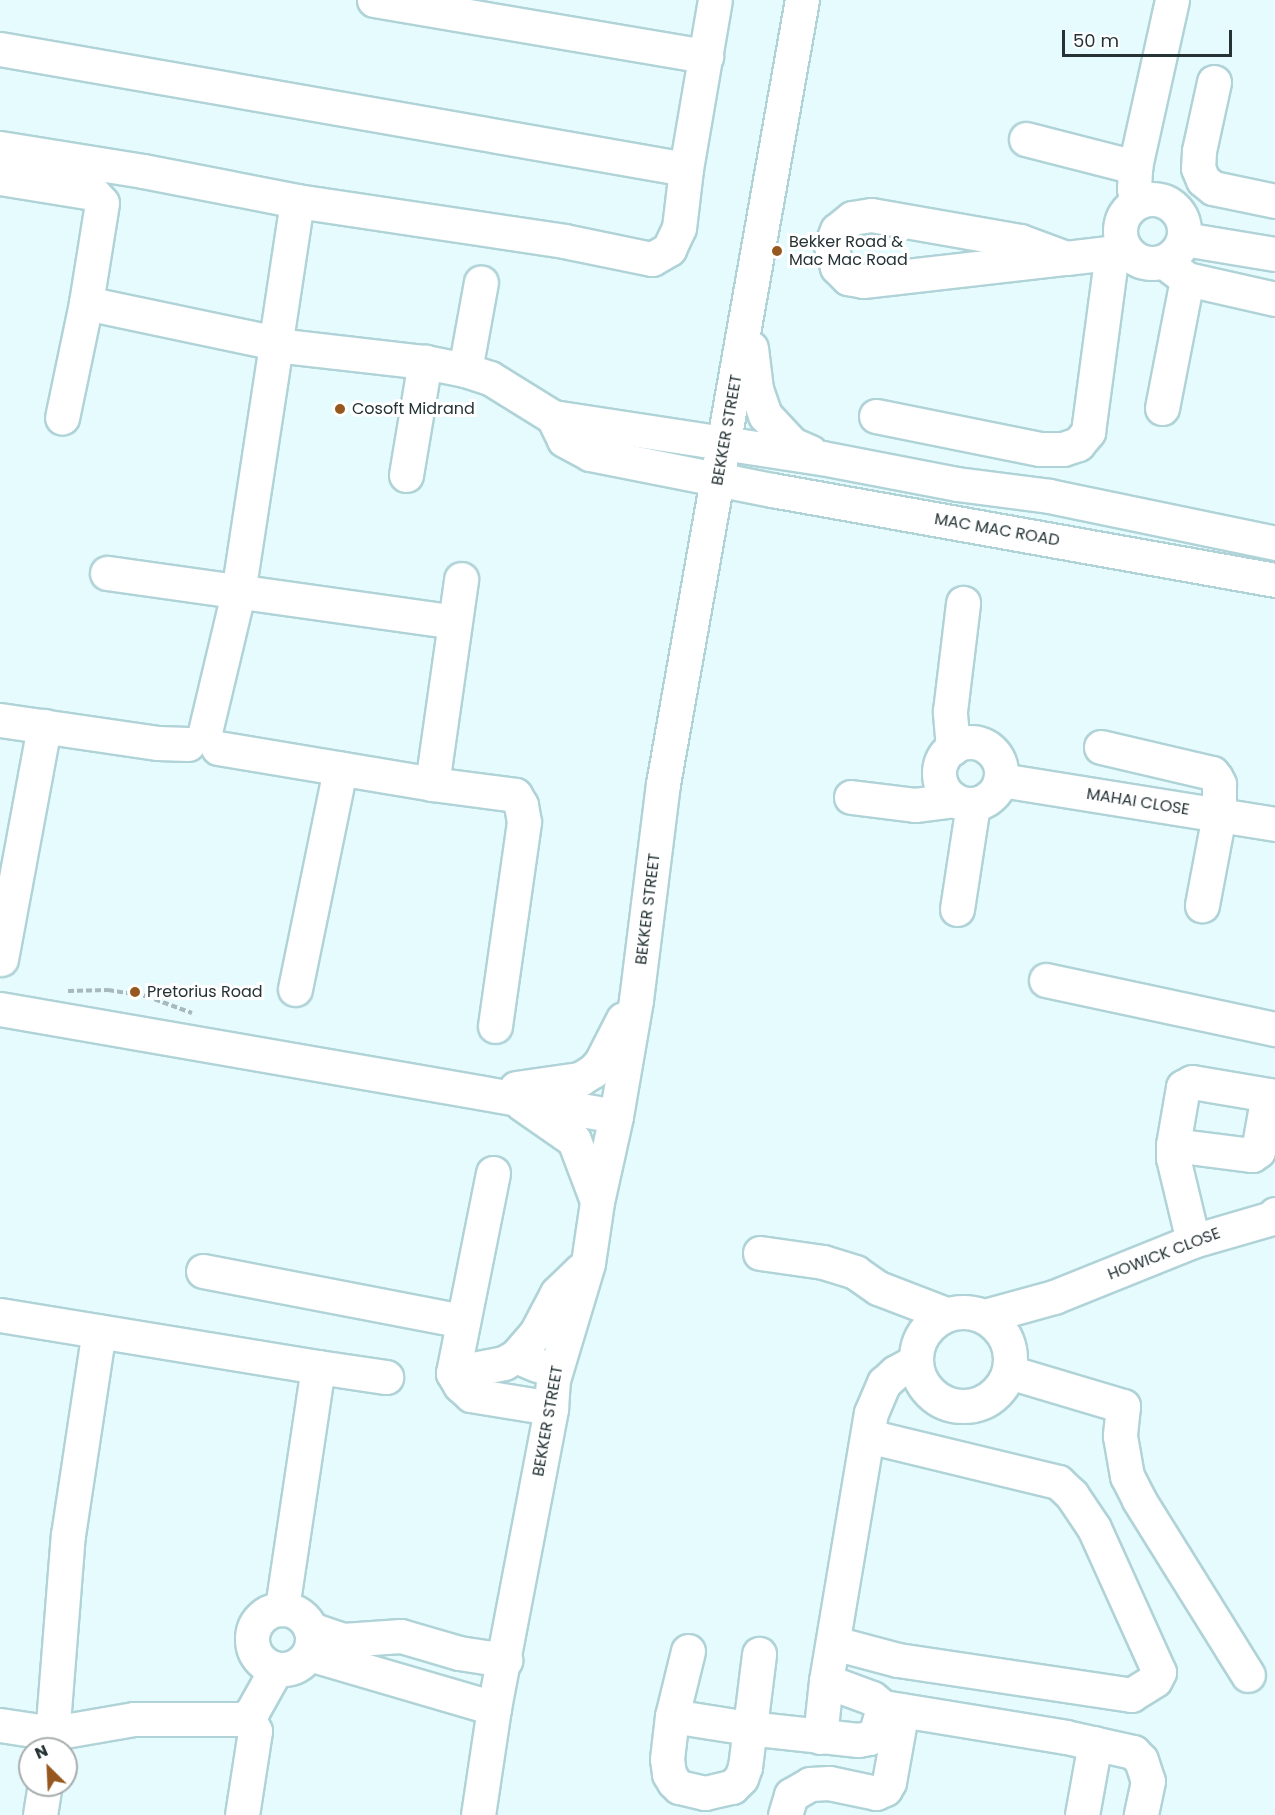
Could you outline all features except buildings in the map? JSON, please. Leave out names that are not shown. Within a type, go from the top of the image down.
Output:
[{"type":"street","points":[[374,0],[706,56]]},
{"type":"street","points":[[0,148],[143,171],[297,201],[564,241],[652,259],[665,254],[675,238],[682,212],[686,169],[715,0]]},
{"type":"street","name":"BEKKER STREET","points":[[478,1815],[494,1708],[505,1660],[552,1394],[588,1263],[597,1202],[616,1116],[636,1000],[663,784],[719,479],[802,0]]},
{"type":"street","points":[[1138,202],[1134,189],[1135,167],[1172,0]]},
{"type":"street","points":[[0,49],[686,169]]},
{"type":"street","points":[[1214,82],[1199,151],[1198,168],[1203,180],[1213,188],[1275,201]]},
{"type":"street","points":[[1026,139],[1135,167]]},
{"type":"street","points":[[0,178],[93,193],[102,203],[86,303],[62,418]]},
{"type":"street","points":[[876,416],[1040,449],[1063,449],[1078,444],[1088,432],[1119,252],[1120,224],[1127,211],[1138,202],[1153,199],[1167,202],[1181,218],[1179,260],[1162,408]]},
{"type":"street","points":[[203,741],[238,592],[297,201]]},
{"type":"street","points":[[1066,258],[1020,241],[871,215],[852,218],[837,230],[831,246],[837,267],[848,278],[863,281],[1119,252],[1151,264],[1275,254]]},
{"type":"street","points":[[1179,260],[1275,298]]},
{"type":"street","points":[[465,370],[481,282]]},
{"type":"street","points":[[86,303],[277,343],[425,362],[465,370],[490,378],[553,417],[822,458],[957,484],[1049,496],[1275,543]]},
{"type":"street","points":[[748,313],[756,389],[765,415],[792,444],[822,458]]},
{"type":"street","points":[[406,475],[425,362]]},
{"type":"street","name":"MAC MAC ROAD","points":[[553,417],[564,440],[590,454],[1275,580]]},
{"type":"street","points":[[1041,537],[1049,496]]},
{"type":"street","points":[[107,573],[455,622]]},
{"type":"street","points":[[432,784],[461,579]]},
{"type":"street","points":[[952,748],[950,711],[963,603]]},
{"type":"street","points":[[0,720],[203,741],[340,769],[514,795],[521,805],[524,822],[495,1026]]},
{"type":"street","points":[[2,959],[44,726]]},
{"type":"street","points":[[851,797],[915,805],[964,802],[991,796],[1001,780],[1001,767],[996,756],[987,747],[976,743],[964,743],[952,748],[944,757],[940,768],[940,781],[945,792],[964,802]]},
{"type":"street","points":[[1101,747],[1212,773],[1219,784],[1219,815],[1202,905]]},
{"type":"street","points":[[295,989],[340,769]]},
{"type":"street","name":"MAHAI CLOSE","points":[[1001,780],[1275,824]]},
{"type":"street","points":[[957,909],[964,802]]},
{"type":"street","points":[[1046,980],[1275,1029]]},
{"type":"street","points":[[501,1095],[571,1081],[593,1071],[601,1062],[614,1032],[636,1000]]},
{"type":"street","points":[[0,1009],[616,1116]]},
{"type":"street","points":[[1173,1145],[1252,1155],[1258,1151],[1272,1095],[1187,1083],[1183,1086],[1173,1145],[1173,1158],[1193,1241]]},
{"type":"street","points":[[501,1095],[574,1140],[581,1151],[597,1202]]},
{"type":"street","points":[[493,1173],[453,1373],[460,1385],[471,1395],[552,1394],[536,1364],[516,1356]]},
{"type":"street","name":"HOWICK CLOSE","points":[[985,1316],[1054,1298],[1193,1241],[1274,1217]]},
{"type":"street","points":[[759,1253],[823,1262],[855,1272],[878,1288],[946,1314]]},
{"type":"street","points":[[453,1373],[504,1363],[516,1356],[536,1333],[557,1293],[588,1263]]},
{"type":"street","points":[[203,1271],[463,1321]]},
{"type":"street","points":[[820,1737],[826,1681],[871,1413],[884,1383],[916,1352],[929,1325],[946,1314],[966,1311],[985,1316],[1001,1329],[1010,1361],[999,1392],[980,1404],[958,1407],[937,1400],[921,1383],[916,1352],[878,1288]]},
{"type":"street","name":"HOWICK CLOSE","points":[[1010,1361],[1054,1298]]},
{"type":"street","points":[[0,1315],[386,1377]]},
{"type":"street","points":[[52,1737],[68,1535],[99,1331]]},
{"type":"street","points":[[1010,1361],[1123,1406],[1120,1436],[1127,1476],[1139,1500],[1248,1675]]},
{"type":"street","points":[[282,1609],[318,1367]]},
{"type":"street","points":[[834,1643],[898,1660],[1131,1695],[1155,1680],[1159,1672],[1094,1528],[1072,1495],[1058,1482],[868,1436]]},
{"type":"street","points":[[282,1609],[294,1611],[304,1619],[310,1642],[300,1664],[289,1669],[276,1669],[264,1664],[256,1655],[252,1643],[253,1630],[259,1619],[269,1612],[282,1609]]},
{"type":"street","points":[[310,1642],[401,1636],[459,1653],[505,1660]]},
{"type":"street","points":[[310,1642],[494,1708]]},
{"type":"street","points":[[688,1651],[672,1716],[667,1758],[669,1774],[680,1787],[705,1793],[732,1787],[741,1778],[745,1767],[748,1728],[759,1654]]},
{"type":"street","points":[[67,1737],[134,1719],[237,1720],[248,1717],[276,1669]]},
{"type":"street","points":[[826,1681],[872,1698],[893,1709],[1095,1743],[1132,1752],[1141,1760],[1148,1781],[1141,1815]]},
{"type":"street","points":[[672,1716],[748,1728],[858,1740],[869,1738],[876,1732],[893,1709]]},
{"type":"street","points":[[785,1815],[791,1795],[810,1784],[830,1783],[876,1793],[885,1789],[889,1782],[893,1709]]},
{"type":"street","points":[[242,1815],[255,1731],[248,1717]]},
{"type":"street","points":[[0,1725],[39,1737]]},
{"type":"street","points":[[1082,1815],[1095,1743]]},
{"type":"street","points":[[40,1815],[43,1797]]},
{"type":"place","name":"Bekker Road & Mac Mac Road","points":[[777,251]]},
{"type":"place","name":"Cosoft Midrand","points":[[340,409]]},
{"type":"place","name":"Pretorius Road","points":[[135,992]]}]
